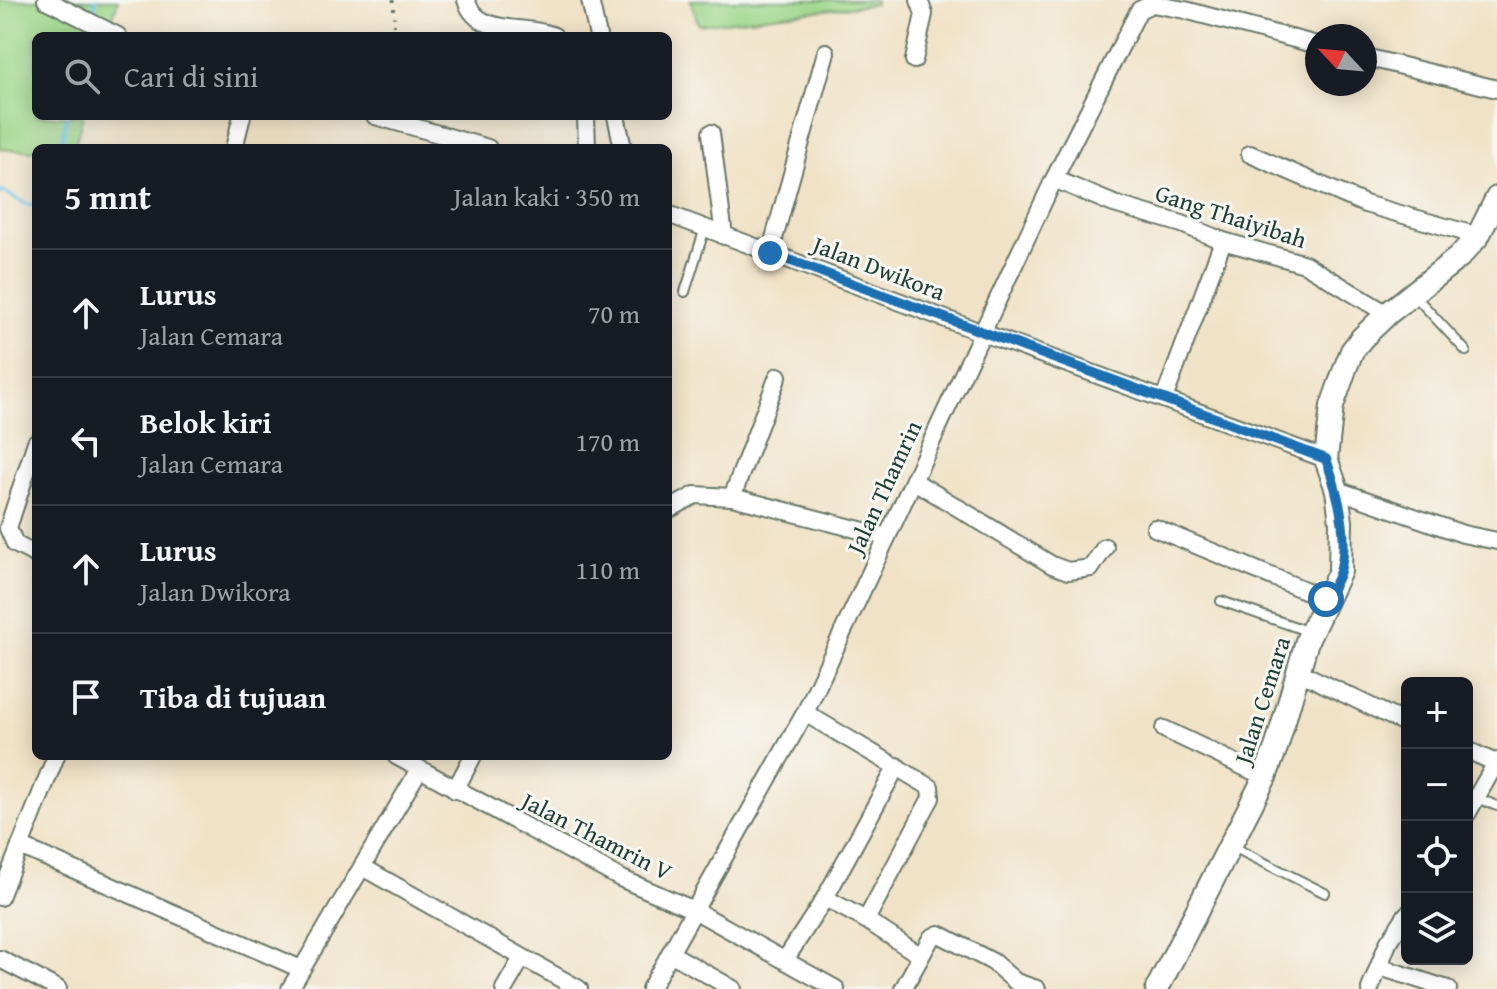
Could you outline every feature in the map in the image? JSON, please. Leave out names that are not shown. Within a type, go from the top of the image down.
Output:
[{"type":"street","points":[[46,0],[110,32]]},
{"type":"street","points":[[466,0],[469,10],[495,27],[544,32]]},
{"type":"street","points":[[590,0],[597,32]]},
{"type":"street","points":[[914,60],[924,14],[919,0]]},
{"type":"street","name":"Jalan Thamrin","points":[[650,989],[805,713],[1054,179],[1139,10],[1148,2],[1185,5],[1305,41]]},
{"type":"street","points":[[770,253],[826,52]]},
{"type":"street","points":[[1377,60],[1497,89]]},
{"type":"street","points":[[235,144],[241,120]]},
{"type":"street","points":[[389,120],[474,144]]},
{"type":"street","points":[[586,120],[587,144]]},
{"type":"street","points":[[617,120],[622,144]]},
{"type":"street","points":[[711,133],[724,236]]},
{"type":"street","points":[[1250,154],[1365,204],[1478,236]]},
{"type":"street","name":"Gang Thaiyibah","points":[[1054,179],[1114,204],[1182,224],[1223,241],[1305,264],[1387,314]]},
{"type":"street","name":"Jalan Cemara","points":[[1158,989],[1265,777],[1311,632],[1340,571],[1343,548],[1337,490],[1326,459],[1332,406],[1352,351],[1387,314],[1459,257],[1478,236],[1497,198]]},
{"type":"street","name":"Jalan Dwikora","points":[[672,216],[983,333]]},
{"type":"street","points":[[1164,399],[1223,241]]},
{"type":"street","points":[[983,333],[1326,459]]},
{"type":"street","points":[[732,497],[778,376]]},
{"type":"street","points":[[32,454],[8,534],[15,544],[32,553]]},
{"type":"street","points":[[914,481],[998,533],[1068,571],[1091,568],[1105,547]]},
{"type":"street","points":[[1337,490],[1463,534],[1497,541]]},
{"type":"street","points":[[672,508],[695,495],[732,497],[887,537]]},
{"type":"street","points":[[1155,528],[1326,599]]},
{"type":"street","points":[[1297,671],[1401,721]]},
{"type":"street","points":[[805,713],[930,787],[931,798],[866,920]]},
{"type":"street","points":[[1164,729],[1265,777]]},
{"type":"street","points":[[1473,752],[1496,762],[1473,803]]},
{"type":"street","points":[[0,897],[54,760]]},
{"type":"street","name":"Jalan Thamrin V","points":[[403,760],[620,878],[694,910],[836,989]]},
{"type":"street","points":[[455,790],[471,760]]},
{"type":"street","points":[[785,960],[825,898],[897,766]]},
{"type":"street","points":[[20,846],[297,982],[419,770]]},
{"type":"street","points":[[364,868],[579,989]]},
{"type":"street","points":[[825,898],[921,956]]},
{"type":"street","points":[[1370,989],[1388,943],[1401,923]]},
{"type":"street","points":[[903,989],[931,938],[939,934],[993,962],[1016,982],[1037,989]]},
{"type":"street","points":[[670,953],[733,989]]},
{"type":"street","points":[[504,989],[522,958]]},
{"type":"street","points":[[0,959],[58,989]]},
{"type":"street","points":[[1380,967],[1448,989]]},
{"type":"lane","points":[[685,292],[705,228]]},
{"type":"lane","points":[[1414,294],[1466,351]]},
{"type":"lane","points":[[1221,601],[1311,632]]},
{"type":"lane","points":[[1476,798],[1497,807]]},
{"type":"lane","points":[[1229,845],[1325,893]]},
{"type":"path","points":[[393,0],[395,32]]},
{"type":"green space","points":[[0,0],[118,0],[108,32],[32,32],[32,120],[82,120],[75,144],[32,144],[32,151],[0,149]]},
{"type":"green space","points":[[690,0],[875,0],[875,4],[699,25]]},
{"type":"waterway","points":[[91,18],[96,0]]},
{"type":"waterway","points":[[61,144],[66,120]]},
{"type":"waterway","points":[[0,193],[32,204]]},
{"type":"route","points":[[770,253],[1326,459],[1337,490],[1343,548],[1340,571],[1326,599]]}]
